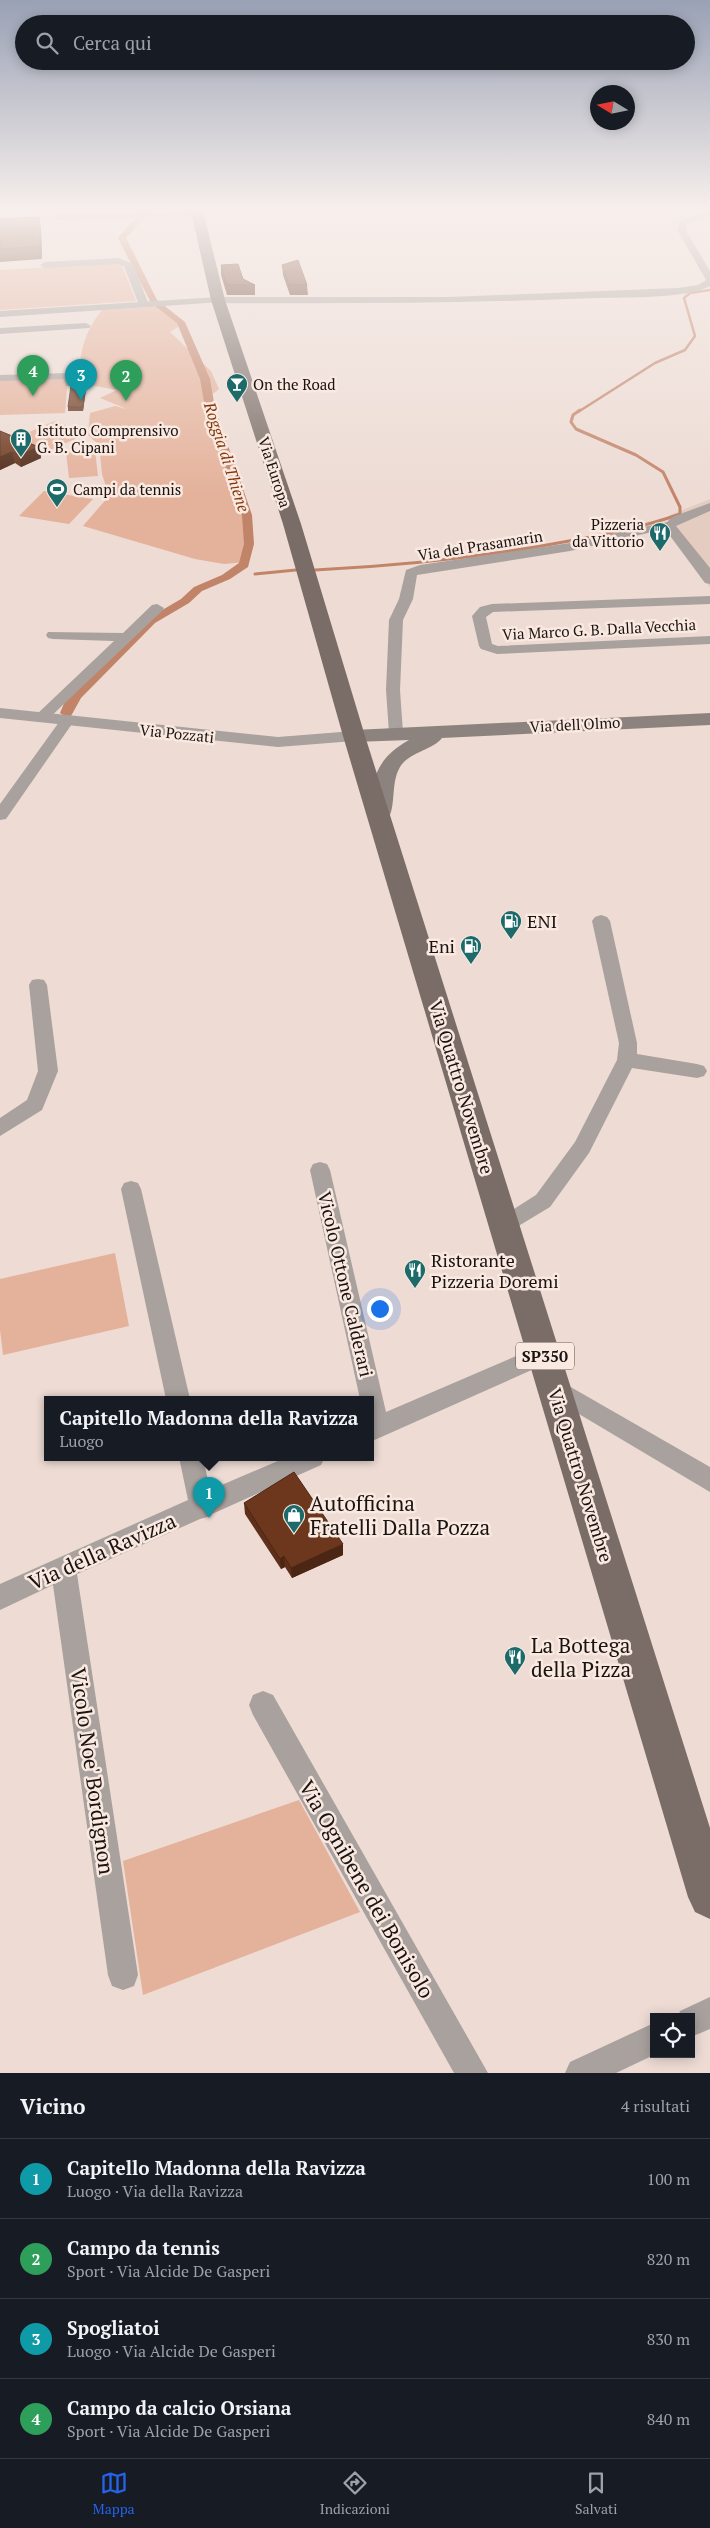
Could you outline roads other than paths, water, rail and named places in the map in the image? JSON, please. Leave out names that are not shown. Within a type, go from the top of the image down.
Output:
[{"type":"main road","name":"Via Europa","points":[[219,304],[292,524],[356,741]]},
{"type":"main road","points":[[345,704],[360,718],[407,738]]},
{"type":"main road","name":"Via dell'Olmo","points":[[356,741],[391,748],[407,738],[439,734],[660,719],[710,719]]},
{"type":"main road","name":"Via dell'Olmo","points":[[379,816],[382,782],[392,760],[407,738]]},
{"type":"main road","name":"Via Quattro Novembre","points":[[356,741],[710,1897]]},
{"type":"street","points":[[0,314],[154,304]]},
{"type":"street","points":[[0,331],[86,326]]},
{"type":"street","points":[[0,378],[68,376],[70,384]]},
{"type":"street","name":"Via del Prasamarin","points":[[407,738],[393,690],[396,620],[406,599],[411,574],[420,569],[570,547],[657,526],[670,526],[676,520],[710,507]]},
{"type":"street","points":[[670,526],[672,531],[708,573]]},
{"type":"street","name":"Via Marco G. B. Dalla Vecchia","points":[[710,600],[492,608],[485,610],[478,616],[486,646],[497,650],[710,640]]},
{"type":"street","points":[[41,718],[158,608]]},
{"type":"street","points":[[53,634],[126,637]]},
{"type":"street","name":"Via Pozzati","points":[[0,713],[278,742],[356,741]]},
{"type":"street","points":[[0,815],[67,721]]},
{"type":"street","points":[[505,1225],[543,1201],[582,1147],[627,1060],[628,1043],[601,921]]},
{"type":"street","points":[[0,1128],[36,1105],[48,1071],[38,985]]},
{"type":"street","points":[[627,1060],[697,1071]]},
{"type":"street","name":"Vicolo Ottone Calderari","points":[[320,1170],[367,1396]]},
{"type":"street","points":[[131,1189],[177,1396]]},
{"type":"street","points":[[374,1429],[544,1354]]},
{"type":"street","points":[[554,1388],[710,1480]]},
{"type":"street","points":[[192,1461],[202,1508]]},
{"type":"street","name":"Via della Ravizza","points":[[0,1597],[63,1567],[202,1508],[304,1461]]},
{"type":"street","name":"Vicolo Noe' Bordignon","points":[[63,1567],[123,1975]]},
{"type":"street","name":"Via Ognibene dei Bonisolo","points":[[263,1704],[472,2073]]},
{"type":"street","points":[[695,2020],[710,2013]]},
{"type":"street","points":[[581,2073],[650,2041]]},
{"type":"waterway","name":"Roggia di Thiene","points":[[66,713],[69,704],[77,695],[151,621],[185,601],[198,589],[226,577],[244,565],[249,544],[247,515],[210,408],[205,379],[181,322],[158,304]]},
{"type":"waterway","points":[[578,412],[655,363],[685,350],[695,336],[686,304]]},
{"type":"waterway","points":[[315,570],[411,563],[506,552],[611,533],[653,523],[680,514],[680,507],[663,472],[636,455],[576,429],[571,422],[573,415],[580,410]]},
{"type":"waterway","points":[[255,574],[296,570]]},
{"type":"place","name":"Campo da calcio Orsiana","points":[[33,396]]},
{"type":"place","name":"Spogliatoi","points":[[81,400]]},
{"type":"place","name":"Campo da tennis","points":[[126,401]]},
{"type":"place","name":"On the Road","points":[[237,403]]},
{"type":"place","name":"Istituto Comprensivo G. B. Cipani","points":[[21,458]]},
{"type":"place","name":"Campi da tennis","points":[[57,508]]},
{"type":"place","name":"Pizzeria da Vittorio","points":[[660,552]]},
{"type":"place","name":"ENI","points":[[511,940]]},
{"type":"place","name":"Eni","points":[[471,965]]},
{"type":"place","name":"Ristorante Pizzeria Doremi","points":[[415,1289]]},
{"type":"place","name":"Capitello Madonna della Ravizza","points":[[209,1518]]},
{"type":"place","name":"Autofficina Fratelli Dalla Pozza","points":[[294,1534]]},
{"type":"place","name":"La Bottega della Pizza","points":[[515,1676]]}]
